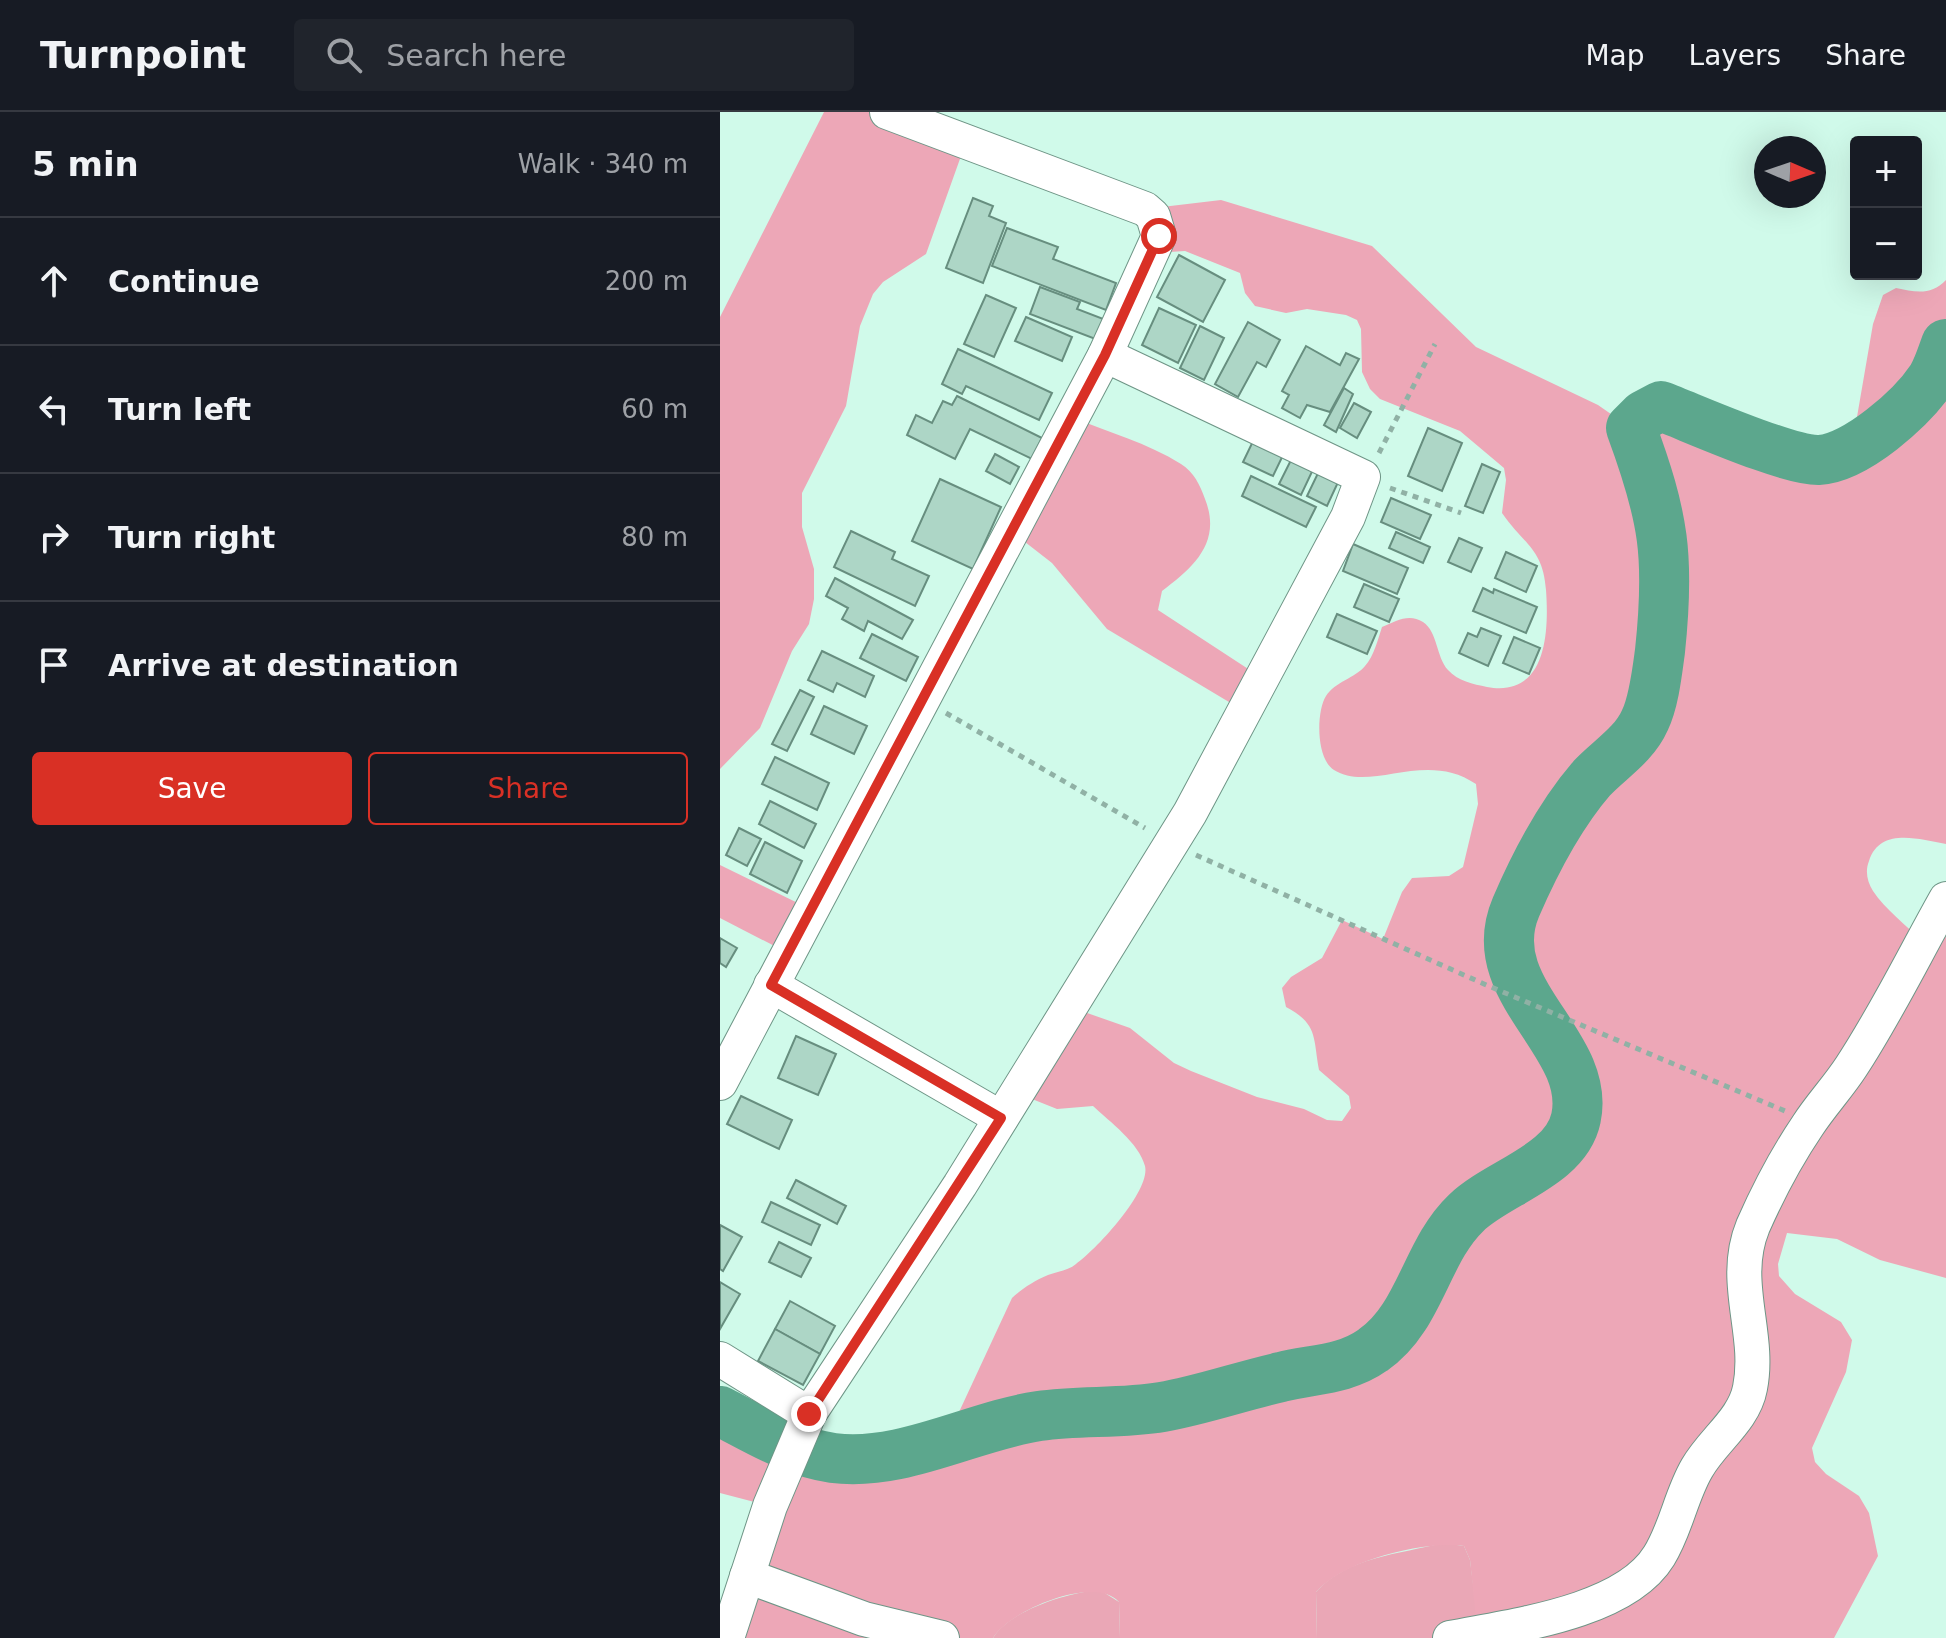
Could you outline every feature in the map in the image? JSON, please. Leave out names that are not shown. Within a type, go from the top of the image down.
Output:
[{"type":"street","points":[[720,1083],[1105,355],[1154,253],[1159,236],[1153,216],[1145,209],[887,112]]},
{"type":"street","points":[[727,1638],[784,1469],[805,1423],[1001,1118],[1171,844],[1348,517],[1363,477],[1105,355]]},
{"type":"street","points":[[1450,1638],[1552,1617],[1614,1594],[1644,1575],[1659,1556],[1697,1468],[1737,1418],[1750,1389],[1752,1345],[1744,1293],[1746,1255],[1752,1230],[1807,1126],[1852,1066],[1946,899]]},
{"type":"street","points":[[771,985],[1001,1118]]},
{"type":"street","points":[[720,1359],[805,1423]]},
{"type":"street","points":[[747,1576],[864,1619],[942,1638]]},
{"type":"path","points":[[1435,344],[1384,444],[1363,477],[1461,513]]},
{"type":"path","points":[[921,698],[1171,844],[1484,984],[1766,1106],[1784,1110],[1807,1126]]},
{"type":"shaded area","points":[[824,112],[887,112],[966,142],[926,254],[883,282],[873,294],[860,326],[846,406],[802,493],[802,527],[814,569],[814,599],[809,624],[792,651],[760,728],[720,769],[720,317]]},
{"type":"shaded area","points":[[1221,200],[1372,246],[1476,347],[1598,405],[1631,428],[1644,415],[1661,406],[1761,446],[1817,460],[1835,456],[1852,446],[1873,324],[1883,295],[1896,288],[1929,291],[1946,280],[1946,844],[1912,838],[1891,839],[1874,850],[1867,872],[1869,884],[1878,898],[1922,941],[1946,937],[1946,1278],[1880,1260],[1837,1239],[1787,1233],[1778,1264],[1779,1276],[1795,1294],[1841,1322],[1852,1340],[1846,1372],[1812,1448],[1815,1462],[1826,1474],[1859,1496],[1869,1513],[1878,1556],[1834,1638],[1478,1638],[1470,1560],[1464,1546],[1447,1545],[1385,1555],[1328,1581],[1316,1592],[1317,1638],[1120,1638],[1119,1602],[1107,1594],[1091,1592],[1072,1594],[1033,1607],[1016,1617],[993,1638],[727,1638],[770,1506],[720,1493],[720,1411],[793,1449],[831,1458],[870,1457],[946,1440],[1012,1298],[1033,1282],[1070,1268],[1085,1257],[1120,1219],[1145,1177],[1145,1166],[1137,1149],[1093,1106],[1057,1109],[1017,1093],[1070,1007],[1130,1028],[1174,1063],[1191,1071],[1257,1097],[1304,1109],[1327,1120],[1342,1121],[1351,1108],[1349,1096],[1319,1070],[1312,1032],[1304,1019],[1286,1007],[1282,988],[1291,977],[1322,958],[1342,920],[1383,939],[1402,892],[1412,878],[1449,876],[1463,867],[1478,804],[1476,784],[1457,774],[1418,770],[1365,777],[1349,776],[1334,770],[1328,764],[1321,746],[1319,724],[1323,703],[1330,691],[1368,662],[1382,627],[1402,619],[1418,619],[1428,626],[1444,665],[1456,677],[1471,683],[1507,688],[1522,682],[1533,672],[1540,658],[1546,624],[1544,576],[1537,556],[1502,513],[1506,480],[1504,468],[1460,431],[1380,399],[1370,389],[1362,372],[1361,329],[1357,320],[1346,315],[1307,309],[1286,313],[1255,306],[1245,293],[1240,273],[1185,251],[1154,253],[1145,209]]},
{"type":"shaded area","points":[[1072,417],[1168,457],[1186,467],[1196,479],[1209,514],[1207,541],[1185,573],[1162,591],[1158,610],[1262,678],[1244,711],[1107,629],[1052,563],[1011,531]]},
{"type":"shaded area","points":[[720,865],[810,909],[788,953],[720,918]]},
{"type":"shaded area","points":[[1443,1543],[1464,1546],[1470,1560],[1479,1632],[1450,1638],[1317,1638],[1316,1592],[1329,1580],[1375,1558]]},
{"type":"shaded area","points":[[1100,1590],[1119,1602],[1120,1638],[993,1638],[1013,1619],[1041,1604]]},
{"type":"building","points":[[973,198],[993,206],[989,216],[1006,223],[983,283],[946,268]]},
{"type":"building","points":[[1007,228],[1058,247],[1053,259],[1116,283],[1106,310],[992,266]]},
{"type":"building","points":[[1179,255],[1225,280],[1203,322],[1157,297]]},
{"type":"building","points":[[1040,287],[1080,302],[1077,309],[1106,320],[1098,340],[1030,314]]},
{"type":"building","points":[[986,295],[1016,308],[994,357],[964,344]]},
{"type":"building","points":[[1159,308],[1196,325],[1178,363],[1142,345]]},
{"type":"building","points":[[1026,317],[1072,337],[1062,361],[1015,341]]},
{"type":"building","points":[[1248,322],[1280,340],[1266,367],[1257,362],[1238,397],[1215,384]]},
{"type":"building","points":[[1200,326],[1224,338],[1204,380],[1180,368]]},
{"type":"building","points":[[1306,346],[1340,365],[1346,353],[1359,359],[1330,412],[1307,405],[1300,418],[1282,408],[1289,395],[1282,391]]},
{"type":"building","points":[[958,349],[1052,393],[1039,420],[966,386],[962,394],[942,384]]},
{"type":"building","points":[[1344,388],[1353,394],[1336,432],[1324,425]]},
{"type":"building","points":[[957,396],[1042,438],[1032,459],[970,429],[955,459],[907,435],[916,415],[932,423],[943,401],[952,405]]},
{"type":"building","points":[[1354,403],[1371,412],[1357,438],[1340,428]]},
{"type":"building","points":[[1428,428],[1462,443],[1442,491],[1408,476]]},
{"type":"building","points":[[1256,435],[1286,449],[1273,476],[1243,462]]},
{"type":"building","points":[[1297,448],[1318,459],[1301,495],[1279,484]]},
{"type":"building","points":[[995,454],[1019,467],[1010,484],[986,471]]},
{"type":"building","points":[[1482,464],[1500,472],[1483,513],[1465,506]]},
{"type":"building","points":[[1320,469],[1340,478],[1327,506],[1307,496]]},
{"type":"building","points":[[1251,476],[1316,507],[1306,527],[1242,496]]},
{"type":"building","points":[[940,479],[1001,507],[973,569],[912,541]]},
{"type":"building","points":[[1391,498],[1431,515],[1420,539],[1381,522]]},
{"type":"building","points":[[851,531],[895,552],[892,559],[929,576],[915,606],[834,567]]},
{"type":"building","points":[[1396,532],[1430,547],[1423,563],[1389,548]]},
{"type":"building","points":[[1459,538],[1482,548],[1471,572],[1448,562]]},
{"type":"building","points":[[1353,544],[1408,568],[1397,594],[1343,571]]},
{"type":"building","points":[[1506,552],[1537,566],[1526,592],[1495,578]]},
{"type":"building","points":[[835,578],[913,620],[902,639],[868,621],[864,631],[842,619],[848,608],[826,596]]},
{"type":"building","points":[[1364,584],[1399,599],[1389,622],[1354,607]]},
{"type":"building","points":[[1483,588],[1493,593],[1494,589],[1537,607],[1526,633],[1473,611]]},
{"type":"building","points":[[1337,614],[1377,631],[1367,654],[1327,637]]},
{"type":"building","points":[[1481,628],[1501,636],[1488,666],[1459,653],[1468,633],[1477,637]]},
{"type":"building","points":[[872,634],[918,657],[906,681],[860,658]]},
{"type":"building","points":[[1514,637],[1540,648],[1529,674],[1503,663]]},
{"type":"building","points":[[822,651],[874,676],[865,697],[837,683],[833,692],[808,680]]},
{"type":"building","points":[[800,690],[814,697],[787,751],[772,744]]},
{"type":"building","points":[[824,706],[867,726],[854,754],[811,734]]},
{"type":"building","points":[[775,757],[829,783],[817,810],[762,784]]},
{"type":"building","points":[[770,801],[816,824],[804,848],[759,824]]},
{"type":"building","points":[[739,828],[761,839],[747,866],[726,855]]},
{"type":"building","points":[[765,842],[802,861],[787,893],[750,874]]},
{"type":"building","points":[[720,938],[737,948],[726,967],[720,963]]},
{"type":"building","points":[[796,1036],[836,1054],[818,1095],[778,1078]]},
{"type":"building","points":[[741,1096],[792,1120],[779,1149],[727,1124]]},
{"type":"building","points":[[796,1180],[846,1206],[837,1224],[787,1198]]},
{"type":"building","points":[[771,1202],[820,1225],[811,1245],[762,1222]]},
{"type":"building","points":[[720,1225],[742,1237],[723,1271],[720,1269]]},
{"type":"building","points":[[779,1242],[811,1258],[801,1277],[769,1262]]},
{"type":"building","points":[[720,1282],[740,1294],[720,1329]]},
{"type":"building","points":[[790,1301],[835,1326],[820,1354],[775,1329]]},
{"type":"building","points":[[775,1329],[820,1354],[803,1385],[758,1361]]},
{"type":"waterway","points":[[720,1411],[803,1451],[833,1458],[885,1457],[1039,1416],[1147,1409],[1192,1401],[1351,1362],[1373,1350],[1402,1320],[1452,1228],[1480,1202],[1559,1149],[1570,1135],[1576,1118],[1577,1091],[1568,1065],[1523,991],[1512,965],[1509,937],[1516,907],[1559,823],[1592,778],[1635,737],[1653,696],[1663,618],[1662,538],[1651,487],[1631,428],[1644,415],[1661,406],[1786,454],[1819,460],[1834,457],[1882,430],[1911,403],[1932,378],[1946,344]]},
{"type":"route","points":[[809,1414],[1001,1118],[771,985],[915,708],[1105,355],[1154,253],[1159,236]]}]
